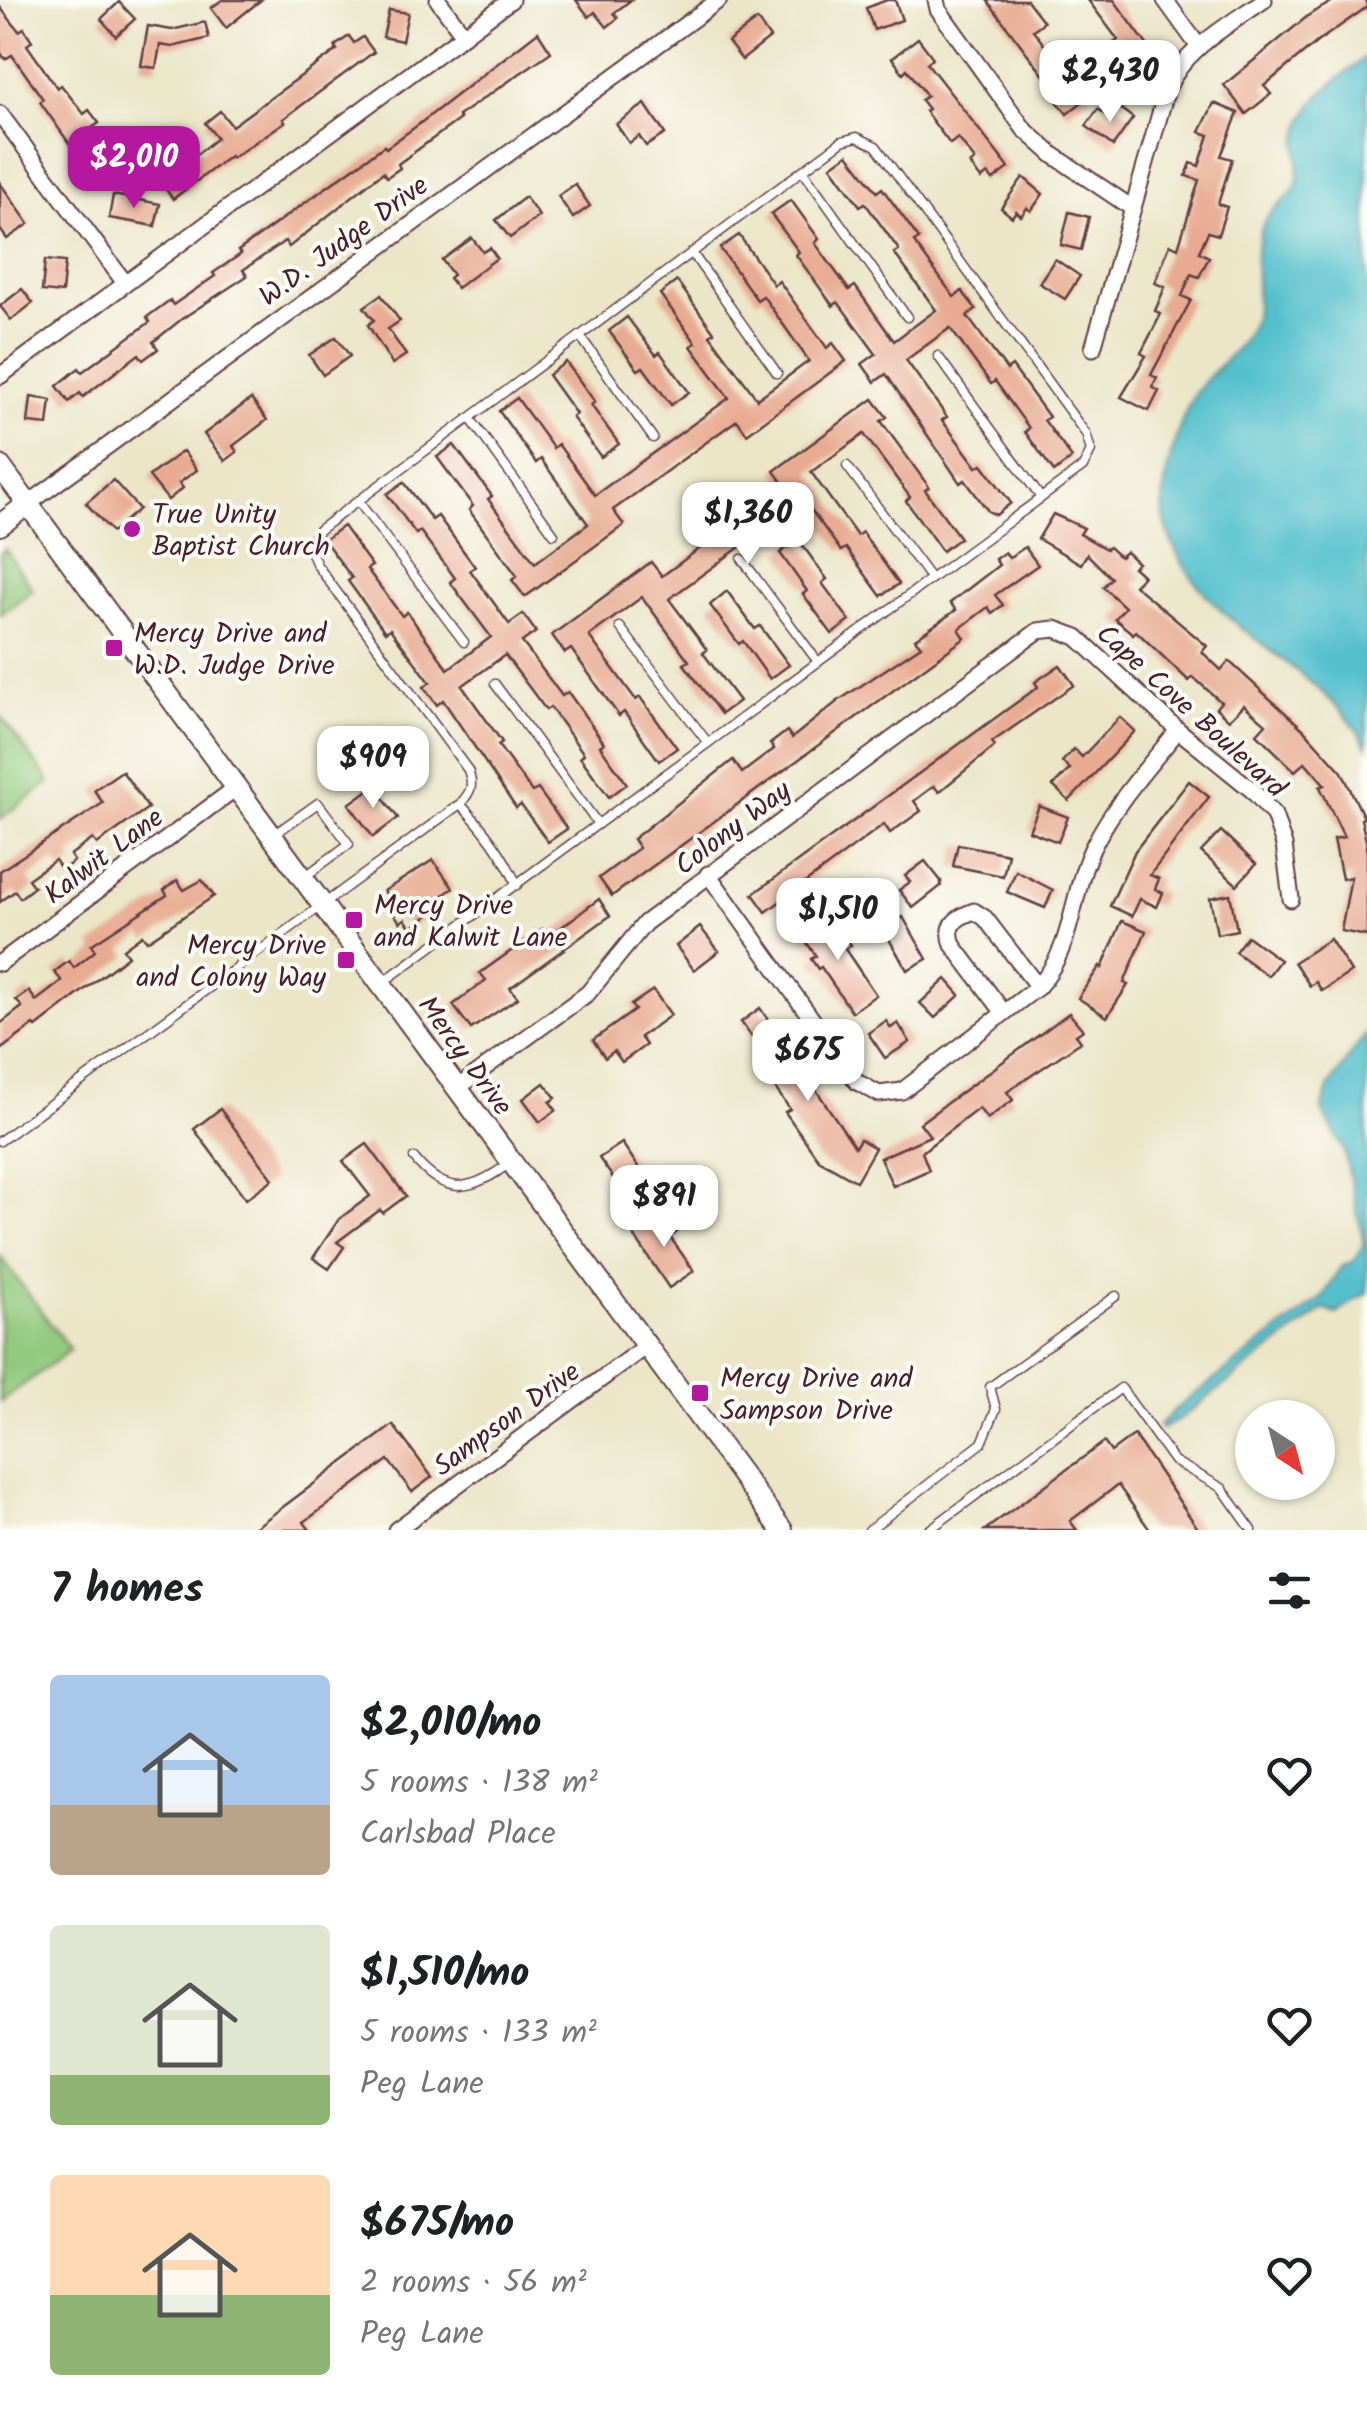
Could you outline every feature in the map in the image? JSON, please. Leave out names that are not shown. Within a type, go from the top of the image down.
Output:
[{"type":"street","points":[[438,0],[464,34]]},
{"type":"street","points":[[0,376],[511,0]]},
{"type":"street","name":"W.D. Judge Drive","points":[[0,525],[720,0]]},
{"type":"street","points":[[936,0],[938,9],[1024,130],[1053,155],[1132,208]]},
{"type":"street","points":[[1165,0],[1199,47]]},
{"type":"street","points":[[1094,348],[1175,70],[1199,47],[1264,0]]},
{"type":"street","points":[[0,114],[125,283]]},
{"type":"street","name":"Mercy Drive","points":[[0,466],[782,1530]]},
{"type":"street","name":"Cape Cove Boulevard","points":[[1055,629],[1076,637],[1178,730],[1252,790],[1274,815],[1284,845],[1291,899]]},
{"type":"street","name":"Colony Way","points":[[456,1088],[588,992],[645,924],[708,874],[1038,631],[1055,629]]},
{"type":"street","points":[[708,874],[857,1082],[879,1094],[902,1091],[1038,987],[1051,972],[1068,932],[1093,846],[1126,795],[1178,730]]},
{"type":"street","name":"Kalwit Lane","points":[[0,963],[236,787]]},
{"type":"street","points":[[1004,1013],[953,945],[949,932],[961,916],[974,911],[985,918],[1038,987]]},
{"type":"street","name":"Sampson Drive","points":[[396,1530],[646,1346]]},
{"type":"lane","points":[[0,1141],[470,793],[473,783],[468,770],[317,564],[308,545],[319,530],[842,141],[857,137],[876,146],[1086,434],[1091,451],[1082,467],[380,984]]},
{"type":"lane","points":[[803,171],[907,317]]},
{"type":"lane","points":[[692,253],[777,373]]},
{"type":"lane","points":[[580,336],[653,438]]},
{"type":"lane","points":[[938,356],[1041,498]]},
{"type":"lane","points":[[470,418],[554,534]]},
{"type":"lane","points":[[847,466],[931,579]]},
{"type":"lane","points":[[358,501],[464,642]]},
{"type":"lane","points":[[742,558],[818,662]]},
{"type":"lane","points":[[620,627],[708,743]]},
{"type":"lane","points":[[495,684],[598,824]]},
{"type":"lane","points":[[272,836],[318,803],[349,844],[303,878]]},
{"type":"lane","points":[[460,804],[489,837],[517,885]]},
{"type":"lane","points":[[414,1158],[426,1173],[462,1187],[487,1180],[510,1162]]},
{"type":"lane","points":[[869,1530],[982,1444],[996,1409],[990,1387],[1116,1296]]},
{"type":"lane","points":[[930,1530],[1121,1388],[1174,1461],[1222,1488],[1252,1530]]},
{"type":"green space","points":[[5,549],[33,590],[0,615],[0,553]]},
{"type":"green space","points":[[0,715],[50,782],[0,819]]},
{"type":"green space","points":[[0,1256],[70,1350],[0,1402]]},
{"type":"water","points":[[1367,56],[1367,746],[1319,689],[1229,617],[1203,591],[1181,560],[1166,525],[1164,493],[1171,454],[1191,400],[1252,324],[1261,231],[1268,216],[1296,186],[1301,126],[1324,92]]},
{"type":"water","points":[[1367,1032],[1367,1294],[1337,1314],[1324,1309],[1177,1421],[1161,1429],[1159,1425],[1180,1406],[1323,1297],[1341,1267],[1354,1261],[1364,1243],[1344,1150],[1322,1110],[1330,1085]]},
{"type":"building","points":[[222,0],[261,0],[226,28],[211,8]]},
{"type":"building","points":[[576,0],[631,0],[614,13],[618,18],[607,27],[595,12],[589,17]]},
{"type":"building","points":[[895,0],[902,20],[874,30],[866,8]]},
{"type":"building","points":[[987,0],[1027,0],[1044,22],[1033,30],[1069,78],[1076,73],[1092,94],[1067,114],[1050,92],[1054,89]]},
{"type":"building","points":[[1088,0],[1114,0],[1156,57],[1139,70],[1135,64],[1125,69],[1108,47],[1118,40]]},
{"type":"building","points":[[1335,0],[1367,0],[1367,7],[1264,86],[1271,94],[1246,114],[1224,85],[1309,15]]},
{"type":"building","points":[[119,2],[135,19],[116,36],[101,19]]},
{"type":"building","points":[[0,7],[19,31],[24,28],[32,41],[27,45],[57,88],[61,85],[84,114],[89,110],[99,123],[85,133],[92,143],[76,153],[12,55],[5,59],[0,52]]},
{"type":"building","points":[[389,10],[408,13],[402,41],[383,37]]},
{"type":"building","points":[[757,20],[770,38],[742,60],[728,42]]},
{"type":"building","points":[[205,22],[209,38],[172,47],[160,45],[156,68],[141,66],[148,26],[172,30]]},
{"type":"building","points":[[538,32],[551,52],[458,116],[460,119],[398,164],[400,168],[387,177],[383,172],[289,247],[285,241],[243,270],[247,276],[153,342],[158,349],[143,360],[139,354],[83,397],[80,393],[69,402],[57,386],[79,368],[82,372],[150,322],[147,317],[170,300],[173,305],[215,276],[213,273],[241,254],[238,251],[418,125]]},
{"type":"building","points":[[349,36],[354,43],[363,37],[374,52],[283,119],[285,122],[230,156],[173,199],[161,183],[217,138],[205,123],[220,111],[232,126],[337,50],[335,46]]},
{"type":"building","points":[[918,38],[933,58],[927,63],[1009,168],[993,180],[988,174],[981,179],[970,164],[975,160],[958,138],[950,144],[925,111],[928,109],[921,100],[927,96],[907,69],[903,73],[892,58]]},
{"type":"building","points":[[1214,103],[1238,113],[1221,156],[1232,159],[1218,204],[1227,207],[1218,235],[1208,232],[1199,252],[1209,257],[1199,277],[1191,274],[1182,296],[1191,300],[1151,375],[1157,378],[1152,387],[1159,391],[1149,411],[1121,397],[1146,356],[1141,353],[1161,314],[1155,311],[1165,287],[1155,283],[1170,244],[1178,248],[1199,180],[1186,176],[1191,163],[1199,166],[1209,135],[1200,132]]},
{"type":"building","points":[[645,104],[665,134],[646,146],[639,136],[629,143],[616,124]]},
{"type":"building","points":[[1117,106],[1133,118],[1113,146],[1086,126],[1098,109],[1109,117]]},
{"type":"building","points":[[848,154],[877,192],[882,188],[919,239],[914,242],[954,297],[962,291],[976,309],[967,316],[1007,370],[1012,366],[1049,417],[1044,420],[1072,458],[1054,472],[1025,432],[1029,428],[950,328],[906,360],[947,417],[942,420],[977,467],[982,464],[1011,503],[996,515],[988,511],[965,480],[960,483],[886,374],[875,382],[862,364],[876,354],[838,302],[833,306],[771,214],[791,200],[819,239],[815,243],[849,290],[855,286],[894,341],[936,310],[894,253],[899,250],[865,203],[860,206],[831,166]]},
{"type":"building","points":[[1023,177],[1043,194],[1031,211],[1027,208],[1021,216],[1016,211],[1012,217],[1001,208]]},
{"type":"building","points":[[0,183],[29,224],[7,239],[0,229]]},
{"type":"building","points":[[575,184],[590,206],[573,218],[558,196]]},
{"type":"building","points":[[113,195],[160,204],[155,226],[109,218]]},
{"type":"building","points":[[525,197],[539,216],[510,238],[496,220]]},
{"type":"building","points":[[1069,212],[1089,217],[1081,250],[1061,245]]},
{"type":"building","points":[[739,235],[774,285],[779,281],[827,348],[833,343],[846,361],[747,434],[737,420],[613,510],[624,525],[525,597],[512,580],[517,576],[469,510],[473,506],[437,457],[454,445],[535,563],[588,524],[541,459],[536,463],[499,411],[517,398],[553,448],[558,444],[595,495],[729,398],[660,294],[677,281],[757,399],[809,361],[763,296],[757,300],[720,248]]},
{"type":"building","points":[[472,238],[483,252],[490,248],[497,258],[457,288],[442,260]]},
{"type":"building","points":[[1055,259],[1080,276],[1065,299],[1039,283]]},
{"type":"building","points":[[45,260],[65,262],[62,293],[42,291]]},
{"type":"building","points":[[22,289],[33,303],[11,320],[0,306]]},
{"type":"building","points":[[381,295],[400,321],[388,329],[406,355],[392,364],[368,325],[374,320],[364,307]]},
{"type":"building","points":[[627,317],[656,355],[660,352],[689,392],[671,405],[609,331]]},
{"type":"building","points":[[336,337],[350,356],[323,375],[309,355]]},
{"type":"building","points":[[566,362],[619,444],[601,457],[548,375]]},
{"type":"building","points":[[31,397],[51,400],[48,425],[28,423]]},
{"type":"building","points":[[251,399],[267,420],[233,446],[237,452],[225,461],[204,434]]},
{"type":"building","points":[[873,399],[887,417],[881,421],[960,538],[942,551],[906,501],[910,497],[864,434],[811,472],[857,536],[862,532],[899,584],[881,596],[846,548],[841,551],[804,500],[669,599],[739,701],[721,714],[684,664],[689,661],[642,597],[589,636],[677,748],[659,761],[624,712],[619,716],[571,649],[565,653],[552,635],[651,562],[662,576],[785,486],[774,471]]},
{"type":"building","points":[[183,451],[197,470],[179,483],[183,488],[168,500],[149,476]]},
{"type":"building","points":[[113,480],[139,509],[112,532],[86,503]]},
{"type":"building","points":[[404,482],[432,520],[438,516],[509,624],[523,614],[536,632],[522,642],[562,696],[568,692],[627,784],[609,797],[550,707],[546,710],[505,655],[462,686],[532,792],[538,789],[567,829],[548,842],[521,805],[516,808],[443,700],[437,705],[424,687],[430,682],[390,629],[385,632],[324,540],[343,526],[372,566],[367,569],[402,616],[407,612],[448,669],[491,637],[450,582],[455,578],[387,494]]},
{"type":"building","points":[[1053,514],[1084,528],[1080,534],[1106,549],[1109,547],[1120,557],[1126,552],[1138,563],[1133,567],[1143,576],[1134,585],[1207,646],[1202,652],[1221,670],[1229,661],[1304,730],[1342,772],[1364,818],[1361,819],[1367,845],[1367,936],[1341,931],[1351,877],[1342,879],[1334,839],[1344,837],[1320,787],[1325,785],[1305,762],[1295,771],[1257,734],[1266,724],[1244,705],[1229,720],[1216,708],[1221,702],[1193,677],[1189,681],[1136,631],[1133,634],[1115,619],[1125,607],[1103,587],[1111,578],[1087,554],[1081,564],[1038,539]]},
{"type":"building","points":[[798,539],[827,579],[822,583],[850,621],[832,634],[780,553]]},
{"type":"building","points":[[1025,547],[1038,565],[995,595],[1003,605],[992,613],[988,607],[959,629],[965,638],[612,896],[599,878],[639,848],[633,839],[733,760],[742,773],[774,749],[770,744],[787,731],[792,738],[838,701],[921,646],[915,639],[956,610],[950,603],[999,565],[995,559],[1005,552],[1009,558]]},
{"type":"building","points":[[727,591],[789,665],[770,679],[710,605]]},
{"type":"building","points":[[1060,665],[1074,685],[992,742],[995,746],[939,792],[934,786],[914,801],[921,811],[890,833],[884,824],[766,912],[753,894],[1038,687],[1035,682]]},
{"type":"building","points":[[1120,717],[1135,731],[1069,801],[1053,786],[1070,769],[1062,762],[1074,749],[1082,757]]},
{"type":"building","points":[[122,771],[148,808],[97,844],[93,839],[70,855],[74,861],[62,870],[55,860],[28,879],[34,887],[20,898],[15,891],[0,902],[0,871],[103,803],[94,790]]},
{"type":"building","points":[[1189,781],[1209,797],[1150,875],[1159,879],[1155,889],[1163,893],[1157,907],[1140,899],[1132,916],[1110,906],[1135,851]]},
{"type":"building","points":[[374,786],[398,818],[373,837],[349,804]]},
{"type":"building","points":[[1039,806],[1068,817],[1058,842],[1029,831]]},
{"type":"building","points":[[1221,831],[1256,864],[1237,885],[1201,852]]},
{"type":"building","points":[[958,844],[1008,854],[1003,876],[953,866]]},
{"type":"building","points":[[433,860],[453,888],[424,909],[429,915],[411,928],[405,919],[400,922],[384,900],[388,896],[384,891]]},
{"type":"building","points":[[925,861],[941,886],[913,908],[899,890],[910,882],[905,876]]},
{"type":"building","points":[[1016,871],[1053,890],[1045,908],[1007,892]]},
{"type":"building","points":[[177,880],[184,890],[202,880],[214,896],[147,941],[142,935],[123,949],[128,956],[0,1050],[0,1024],[22,1007],[16,1000],[29,991],[36,1001],[62,981],[54,972],[69,961],[74,968],[95,951],[91,945],[167,895],[164,890]]},
{"type":"building","points":[[1230,894],[1237,930],[1217,934],[1210,898]]},
{"type":"building","points":[[599,899],[610,916],[510,988],[518,998],[471,1029],[453,1005],[486,980],[480,973],[542,929],[548,937]]},
{"type":"building","points":[[903,917],[927,959],[907,970],[883,929]]},
{"type":"building","points":[[820,918],[825,925],[833,920],[851,945],[845,949],[876,995],[852,1012],[821,967],[818,969],[811,959],[816,956],[800,933]]},
{"type":"building","points":[[1122,921],[1146,931],[1124,983],[1128,985],[1107,1017],[1078,998],[1102,968]]},
{"type":"building","points":[[700,927],[719,951],[694,970],[676,946]]},
{"type":"building","points":[[1247,936],[1280,960],[1268,976],[1235,952]]},
{"type":"building","points":[[1330,939],[1351,972],[1322,991],[1316,982],[1310,986],[1294,962]]},
{"type":"building","points":[[946,979],[960,995],[935,1018],[920,1003]]},
{"type":"building","points":[[653,990],[671,1015],[640,1037],[646,1045],[622,1062],[614,1051],[605,1058],[593,1040],[635,1010],[631,1005]]},
{"type":"building","points":[[760,1008],[855,1147],[860,1139],[875,1148],[856,1181],[819,1160],[785,1112],[790,1109],[770,1081],[779,1074],[741,1022]]},
{"type":"building","points":[[1069,1013],[1083,1030],[1076,1035],[1081,1042],[1007,1092],[1013,1100],[987,1119],[979,1108],[922,1152],[929,1170],[893,1186],[880,1158],[930,1136],[920,1123]]},
{"type":"building","points":[[886,1021],[891,1028],[898,1023],[910,1042],[885,1058],[868,1033]]},
{"type":"building","points":[[544,1083],[556,1098],[550,1102],[556,1110],[540,1122],[523,1099]]},
{"type":"building","points":[[220,1109],[273,1179],[246,1199],[194,1129]]},
{"type":"building","points":[[622,1143],[641,1171],[619,1186],[599,1158]]},
{"type":"building","points":[[367,1144],[406,1196],[337,1242],[344,1247],[329,1269],[313,1258],[339,1219],[370,1196],[343,1161]]},
{"type":"building","points":[[664,1213],[677,1232],[670,1237],[694,1271],[669,1288],[633,1234]]},
{"type":"building","points":[[393,1425],[432,1477],[412,1492],[388,1460],[304,1522],[310,1530],[252,1530]]},
{"type":"building","points":[[1134,1435],[1199,1530],[1150,1530],[1118,1485],[1070,1521],[1077,1530],[985,1530],[1104,1442],[1111,1452]]},
{"type":"place","name":"True Unity Baptist Church","points":[[132,529]]},
{"type":"place","name":"Mercy Drive and W.D. Judge Drive","points":[[114,648]]},
{"type":"place","name":"Mercy Drive and Kalwit Lane","points":[[354,920]]},
{"type":"place","name":"Mercy Drive and Colony Way","points":[[346,960]]},
{"type":"place","name":"Mercy Drive and Sampson Drive","points":[[700,1393]]}]
